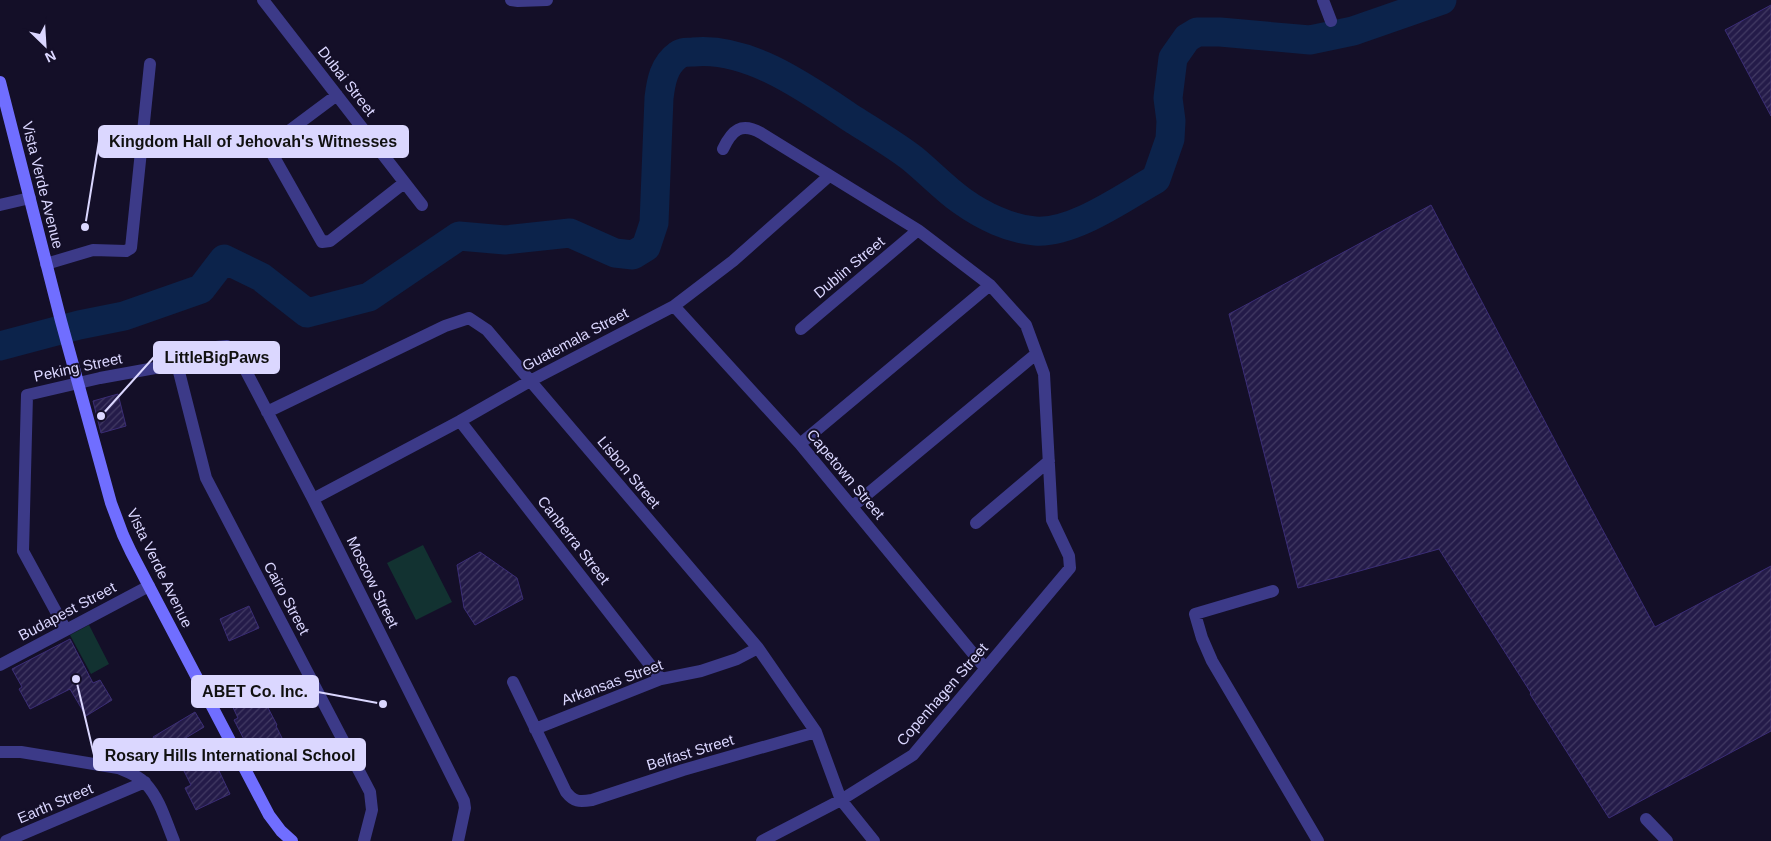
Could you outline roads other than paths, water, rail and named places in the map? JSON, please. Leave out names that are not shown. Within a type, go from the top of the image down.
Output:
[{"type":"street","name":"Dubai Street","points":[[264,0],[422,205]]},
{"type":"street","points":[[512,0],[547,0]]},
{"type":"street","points":[[1323,0],[1331,21]]},
{"type":"street","points":[[46,264],[93,250],[126,251],[130,248],[150,64]]},
{"type":"street","name":"Vista Verde Avenue","points":[[0,82],[61,321],[117,520],[131,552],[269,815],[281,831],[292,841]]},
{"type":"street","points":[[337,95],[274,142],[270,150],[322,242],[330,241],[404,183]]},
{"type":"street","points":[[723,149],[734,132],[741,128],[751,127],[918,230],[990,285],[1026,325],[1044,374],[1049,461],[976,523]]},
{"type":"street","name":"Guatemala Street","points":[[314,498],[460,421],[530,381],[674,306],[733,261],[829,176]]},
{"type":"street","points":[[0,205],[30,198]]},
{"type":"street","name":"Dublin Street","points":[[801,329],[918,230]]},
{"type":"street","points":[[800,444],[990,285]]},
{"type":"street","name":"Capetown Street","points":[[674,306],[800,444],[985,668]]},
{"type":"street","name":"Lisbon Street","points":[[267,412],[445,326],[469,318],[487,330],[758,648],[816,732],[841,800],[874,841]]},
{"type":"street","name":"Peking Street","points":[[66,630],[23,551],[28,395],[177,364],[216,347],[227,346]]},
{"type":"street","name":"Moscow Street","points":[[227,346],[236,352],[314,498],[464,801],[465,808],[458,841]]},
{"type":"street","points":[[853,506],[1036,354]]},
{"type":"street","name":"Cairo Street","points":[[177,364],[206,478],[370,792],[372,810],[364,841]]},
{"type":"street","name":"Canberra Street","points":[[460,421],[661,679]]},
{"type":"street","name":"Copenhagen Street","points":[[762,841],[841,800],[913,755],[1070,568],[1069,556],[1052,520],[1049,461]]},
{"type":"street","name":"Budapest Street","points":[[0,665],[150,586]]},
{"type":"street","points":[[1273,591],[1195,614],[1202,638],[1212,661],[1318,841]]},
{"type":"street","name":"Arkansas Street","points":[[535,729],[661,679],[701,671],[737,659],[758,648]]},
{"type":"street","points":[[513,682],[535,729]]},
{"type":"street","name":"Belfast Street","points":[[535,729],[566,792],[573,800],[580,802],[816,732]]},
{"type":"street","points":[[0,752],[22,752],[118,768],[133,774],[145,782],[157,801],[174,841]]},
{"type":"street","name":"Earth Street","points":[[6,841],[145,782]]},
{"type":"street","points":[[1646,819],[1667,841]]},
{"type":"waterway","points":[[0,346],[79,325],[124,316],[201,289],[224,259],[261,277],[307,313],[369,297],[459,236],[505,240],[570,233],[615,253],[633,255],[646,247],[654,223],[659,98],[662,80],[666,69],[673,59],[685,52],[714,52],[735,56],[778,72],[899,149],[962,201],[997,221],[1016,228],[1035,231],[1065,227],[1098,213],[1156,179],[1170,139],[1171,121],[1168,98],[1173,58],[1187,38],[1197,32],[1220,32],[1310,40],[1353,31],[1442,0]]},
{"type":"place","name":"Kingdom Hall of Jehovah's Witnesses","points":[[85,227]]},
{"type":"place","name":"LittleBigPaws","points":[[101,416]]},
{"type":"place","name":"Rosary Hills International School","points":[[76,679]]},
{"type":"place","name":"ABET Co. Inc.","points":[[383,704]]}]
